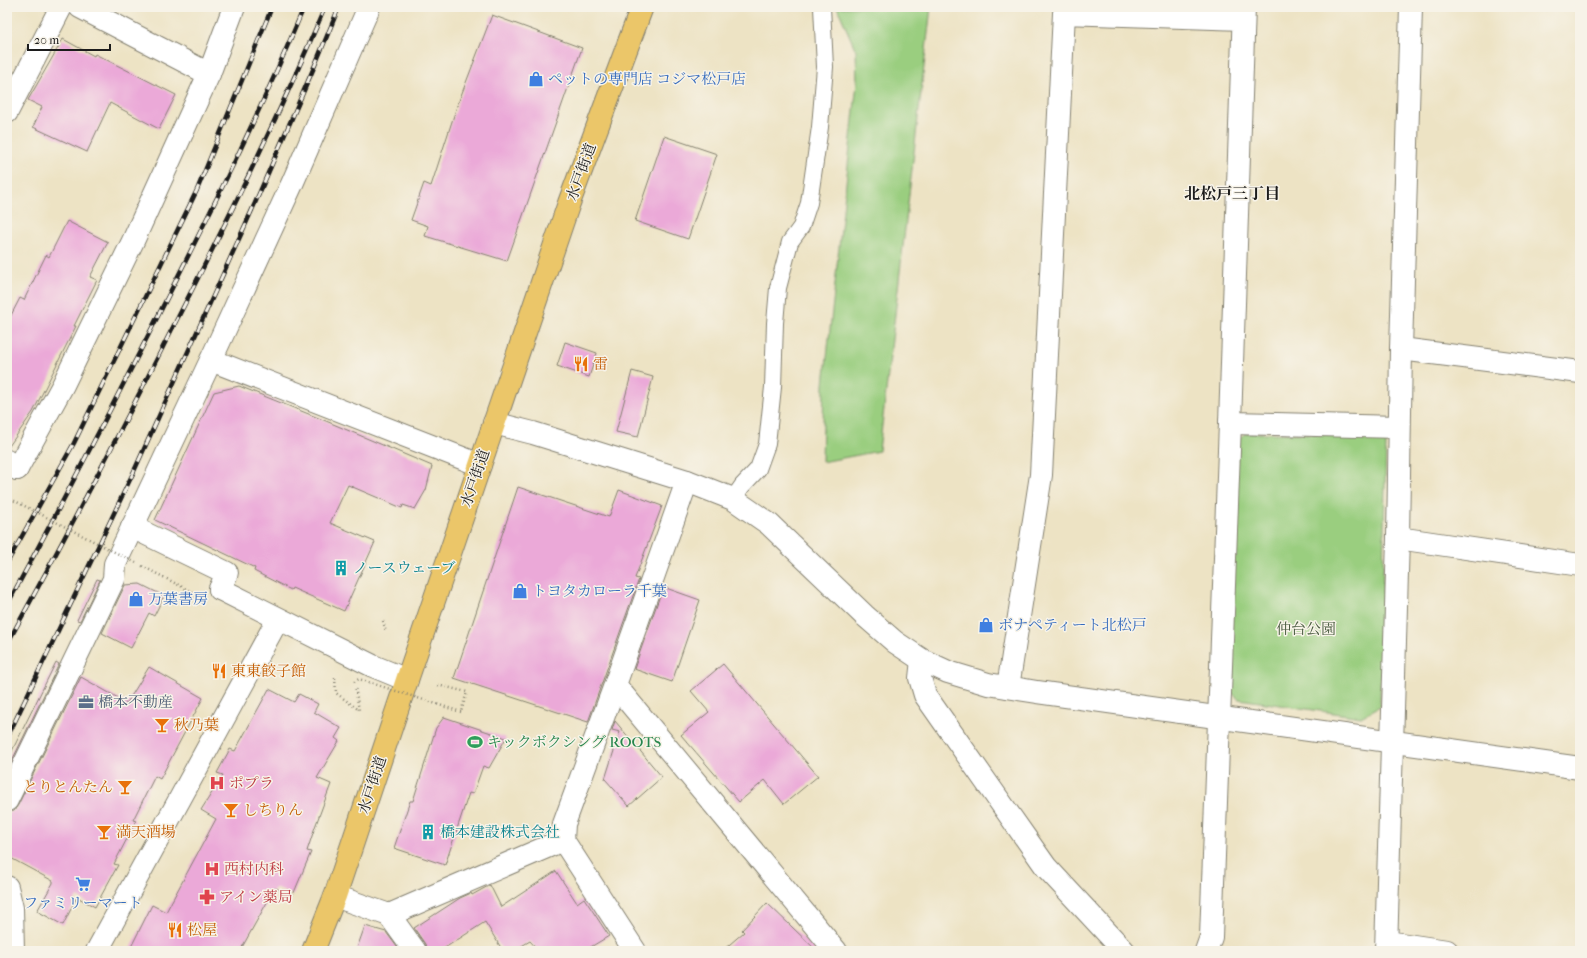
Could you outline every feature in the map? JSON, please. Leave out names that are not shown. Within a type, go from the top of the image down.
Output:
[{"type":"highway","name":"水戸街道","points":[[313,951],[335,896],[406,680],[569,203],[642,7]]},
{"type":"street","points":[[7,112],[61,7]]},
{"type":"street","points":[[80,7],[209,74]]},
{"type":"street","points":[[12,465],[63,385],[130,248],[209,74],[234,7]]},
{"type":"street","points":[[7,800],[114,579],[115,564],[292,184],[369,7]]},
{"type":"street","points":[[1411,7],[1399,427],[1398,538],[1387,947],[1447,951]]},
{"type":"street","points":[[1008,687],[1041,475],[1064,13],[1243,13],[1211,937],[1206,951]]},
{"type":"street","points":[[1401,349],[1580,372]]},
{"type":"street","points":[[211,360],[480,465]]},
{"type":"street","points":[[494,423],[533,433],[687,481],[733,499],[769,524],[864,615],[895,642],[922,660],[948,672],[988,684],[1580,768]]},
{"type":"street","points":[[1230,423],[1399,427]]},
{"type":"street","points":[[635,951],[563,840],[564,824],[687,481]]},
{"type":"street","points":[[132,527],[227,573],[220,588],[373,666],[406,680]]},
{"type":"street","points":[[1398,538],[1580,564]]},
{"type":"street","points":[[97,951],[278,618]]},
{"type":"street","points":[[922,660],[920,678],[925,695],[1046,867],[1124,951]]},
{"type":"street","points":[[615,685],[836,951]]},
{"type":"street","points":[[389,916],[563,840]]},
{"type":"street","points":[[7,887],[12,908],[13,951]]},
{"type":"street","points":[[335,896],[389,916],[415,951]]},
{"type":"lane","points":[[733,499],[742,486],[758,469],[767,444],[773,387],[774,323],[778,288],[790,242],[801,226],[809,203],[820,127],[825,67],[822,7]]},
{"type":"path","points":[[7,497],[136,563]]},
{"type":"path","points":[[383,621],[386,632]]},
{"type":"path","points":[[335,678],[336,693],[359,710],[354,682],[359,678],[461,712],[467,692],[438,685]]},
{"type":"green space","points":[[837,7],[931,7],[879,451],[822,462],[824,384],[857,83],[856,51]]},
{"type":"green space","name":"仲台公園","points":[[1246,433],[1374,434],[1386,442],[1380,706],[1361,717],[1239,699],[1229,691],[1236,441]]},
{"type":"building","points":[[492,15],[582,48],[507,261],[425,236],[428,226],[411,220],[424,183],[431,186],[457,106]]},
{"type":"building","points":[[63,39],[94,56],[95,54],[176,95],[159,129],[110,103],[87,152],[33,127],[42,107],[28,100]]},
{"type":"building","points":[[664,136],[717,154],[688,239],[635,221]]},
{"type":"building","points":[[67,221],[108,242],[90,277],[97,280],[74,326],[76,326],[33,412],[7,449],[7,323],[20,298],[24,300],[46,255],[49,257]]},
{"type":"building","points":[[565,342],[597,353],[589,377],[557,366]]},
{"type":"building","points":[[632,371],[653,377],[638,437],[616,432]]},
{"type":"building","points":[[239,386],[432,466],[426,490],[415,509],[403,505],[402,508],[348,485],[330,523],[375,542],[344,611],[292,588],[291,590],[254,571],[255,568],[155,520],[214,392]]},
{"type":"building","points":[[518,487],[609,517],[619,490],[662,506],[635,578],[639,579],[588,722],[454,678]]},
{"type":"building","points":[[97,579],[100,580],[80,621],[77,620]]},
{"type":"building","points":[[140,584],[164,596],[154,616],[149,613],[131,648],[102,633],[125,585]]},
{"type":"building","points":[[663,587],[700,600],[672,682],[634,669]]},
{"type":"building","points":[[56,662],[59,664],[7,771],[7,761]]},
{"type":"building","points":[[723,664],[818,776],[784,804],[765,780],[739,802],[681,735],[709,712],[691,691]]},
{"type":"building","points":[[149,667],[203,698],[160,779],[155,776],[133,820],[136,821],[114,864],[118,865],[95,907],[77,897],[63,925],[37,911],[53,881],[7,856],[7,812],[14,811],[18,805],[81,677],[127,703]]},
{"type":"building","points":[[269,689],[294,702],[299,694],[318,704],[314,712],[341,728],[335,738],[339,741],[317,778],[331,784],[307,851],[311,852],[293,895],[275,888],[240,951],[129,951],[152,905],[166,912],[216,819],[201,810],[223,775],[217,773],[230,749],[235,751]]},
{"type":"building","points":[[444,717],[506,738],[489,768],[483,766],[473,794],[469,793],[445,865],[394,848],[410,801],[413,801],[436,728]]},
{"type":"building","points":[[615,721],[662,777],[629,806],[605,779],[620,732],[612,730]]},
{"type":"building","points":[[556,871],[577,903],[584,898],[609,936],[584,951],[539,951],[530,941],[513,951],[503,951],[485,922],[440,951],[427,951],[425,944],[414,928],[460,898],[471,893],[472,895],[490,885],[501,907]]},
{"type":"building","points":[[767,903],[817,951],[722,951],[744,932],[742,930]]},
{"type":"building","points":[[365,926],[386,932],[400,951],[356,951]]},
{"type":"railway","points":[[7,563],[74,443],[197,190],[272,7]]},
{"type":"railway","points":[[7,605],[85,458],[198,236],[253,122],[304,7]]},
{"type":"railway","points":[[7,644],[90,489],[211,253],[270,131],[325,7]]},
{"type":"railway","points":[[7,738],[135,469],[252,210],[339,7]]},
{"type":"place","name":"ペットの専門店 コジマ松戸店","points":[[536,79]]},
{"type":"place","name":"雷","points":[[581,364]]},
{"type":"place","name":"ノースウェーブ","points":[[341,568]]},
{"type":"place","name":"トヨタカローラ千葉","points":[[520,591]]},
{"type":"place","name":"万葉書房","points":[[136,599]]},
{"type":"place","name":"ボナペティート北松戸","points":[[986,625]]},
{"type":"place","name":"東東餃子館","points":[[219,671]]},
{"type":"place","name":"橋本不動産","points":[[86,702]]},
{"type":"place","name":"秋乃葉","points":[[162,725]]},
{"type":"place","name":"キックボクシング ROOTS","points":[[475,742]]},
{"type":"place","name":"ポプラ","points":[[217,783]]},
{"type":"place","name":"とりとんたん","points":[[125,787]]},
{"type":"place","name":"しちりん","points":[[231,810]]},
{"type":"place","name":"満天酒場","points":[[104,832]]},
{"type":"place","name":"橋本建設株式会社","points":[[428,832]]},
{"type":"place","name":"西村内科","points":[[212,869]]},
{"type":"place","name":"ファミリーマート","points":[[83,884]]},
{"type":"place","name":"アイン薬局","points":[[207,897]]},
{"type":"place","name":"松屋","points":[[175,930]]},
{"type":"district","name":"北松戸三丁目","points":[[1232,193]]}]
